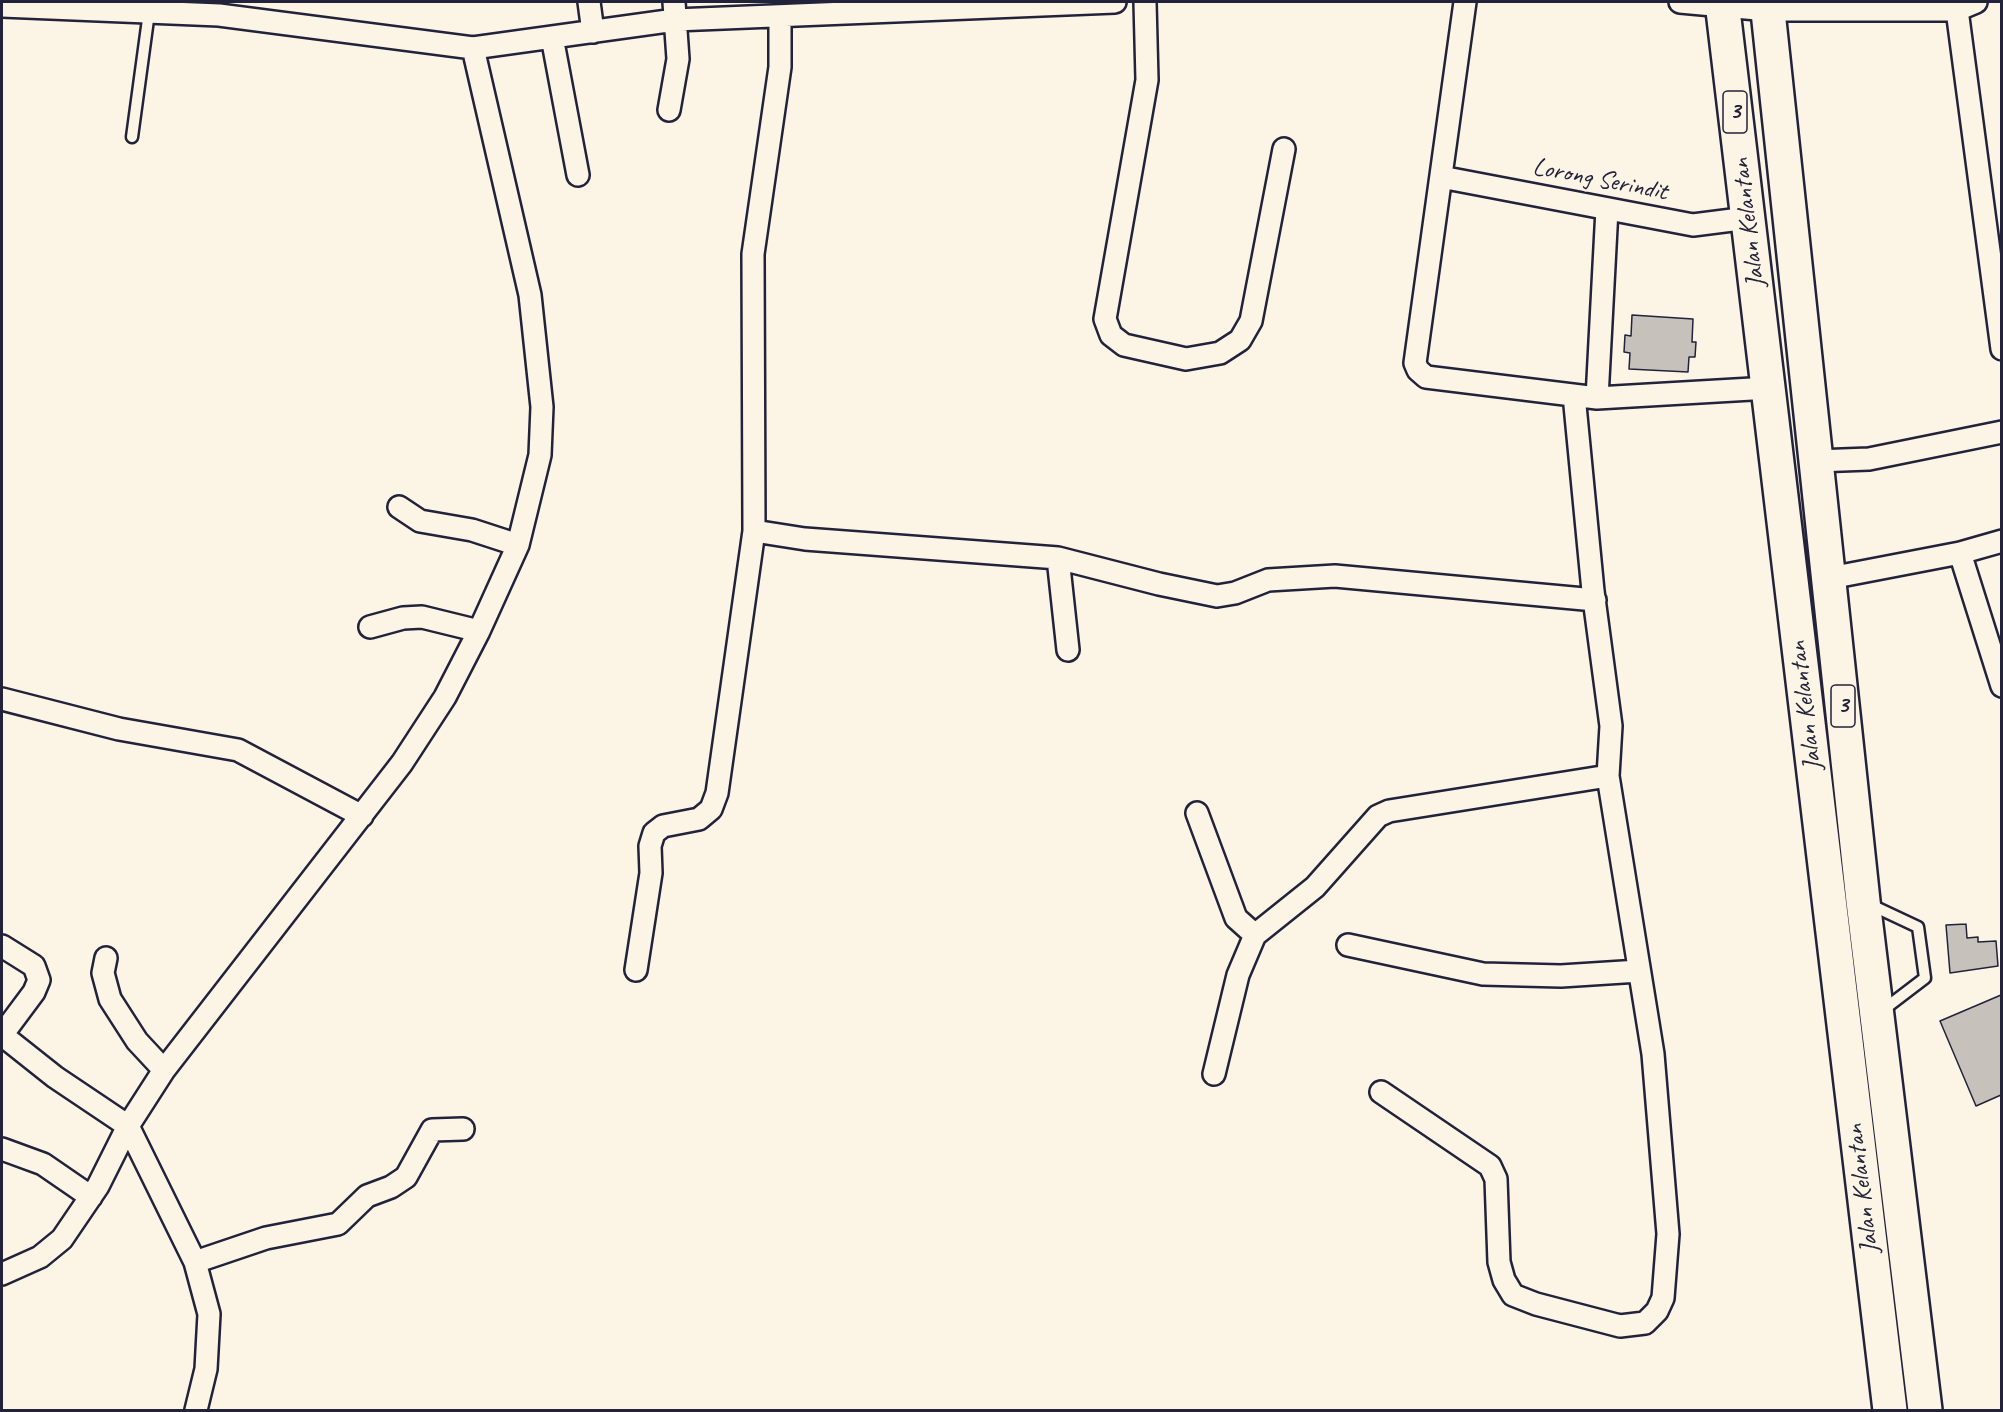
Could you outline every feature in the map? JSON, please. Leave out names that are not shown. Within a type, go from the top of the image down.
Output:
[{"type":"highway","name":"Jalan Kelantan","points":[[1722,4],[1890,1410]]},
{"type":"highway","name":"Jalan Kelantan","points":[[1768,6],[1863,901],[1925,1410]]},
{"type":"street","points":[[589,2],[593,32]]},
{"type":"street","points":[[2,6],[219,15],[473,48],[593,32],[675,11],[780,16],[1114,2]]},
{"type":"street","points":[[1145,2],[1147,80],[1105,319],[1111,335],[1124,345],[1186,359],[1220,353],[1240,340],[1251,321],[1284,149]]},
{"type":"street","points":[[1465,2],[1415,363],[1418,370],[1426,377],[1598,398],[1769,388]]},
{"type":"street","points":[[1680,2],[1768,6],[1967,6],[1994,242],[2001,350]]},
{"type":"street","points":[[669,110],[678,59],[675,11]]},
{"type":"street","points":[[636,970],[651,873],[650,846],[654,833],[663,826],[699,819],[711,809],[717,793],[754,531],[753,254],[780,67],[780,16]]},
{"type":"street","points":[[552,37],[579,175]]},
{"type":"street","points":[[2,1274],[51,1251],[62,1239],[91,1197],[128,1126],[164,1070],[402,763],[445,697],[479,631],[518,545],[540,454],[542,407],[530,295],[473,48]]},
{"type":"street","name":"Lorong Serindit","points":[[1441,177],[1693,225],[1748,218]]},
{"type":"street","points":[[1598,398],[1606,209]]},
{"type":"street","points":[[1381,1092],[1490,1166],[1496,1179],[1499,1262],[1504,1280],[1514,1295],[1536,1304],[1620,1326],[1645,1323],[1658,1311],[1663,1298],[1668,1234],[1653,1054],[1608,776],[1611,726],[1595,600],[1574,395]]},
{"type":"street","points":[[1816,461],[1869,459],[2001,432]]},
{"type":"street","points":[[399,507],[420,520],[471,530],[518,545]]},
{"type":"street","points":[[754,531],[805,539],[1058,558],[1159,584],[1217,596],[1235,593],[1268,580],[1335,576],[1595,600]]},
{"type":"street","points":[[1830,578],[1960,553],[2001,541]]},
{"type":"street","points":[[1960,553],[2001,686]]},
{"type":"street","points":[[1058,558],[1068,650]]},
{"type":"street","points":[[370,627],[403,618],[422,617],[479,631]]},
{"type":"street","points":[[2,699],[118,729],[238,750],[362,816]]},
{"type":"street","points":[[1214,1074],[1238,975],[1255,935],[1315,887],[1378,816],[1389,811],[1608,776]]},
{"type":"street","points":[[1197,813],[1236,918],[1255,935]]},
{"type":"street","points":[[1348,945],[1483,974],[1562,976],[1639,970]]},
{"type":"street","points":[[2,946],[34,966],[39,980],[34,992],[2,1035],[55,1077],[128,1126],[195,1262],[209,1314],[206,1369],[196,1410]]},
{"type":"street","points":[[106,958],[103,974],[110,999],[132,1035],[164,1070]]},
{"type":"street","points":[[195,1262],[266,1238],[338,1224],[367,1196],[391,1187],[406,1177],[432,1130],[463,1129]]},
{"type":"street","points":[[2,1149],[43,1164],[91,1197]]},
{"type":"lane","points":[[132,137],[149,12]]},
{"type":"lane","points":[[1863,901],[1918,927],[1925,978],[1877,1015]]},
{"type":"building","points":[[1632,315],[1693,319],[1692,342],[1696,342],[1695,357],[1689,357],[1688,372],[1629,369],[1630,353],[1624,352],[1625,335],[1631,336]]},
{"type":"building","points":[[1966,924],[1967,938],[1978,937],[1978,942],[1996,941],[1998,966],[1950,973],[1946,925]]},
{"type":"building","points":[[2001,995],[2001,1095],[1976,1106],[1940,1021]]}]
